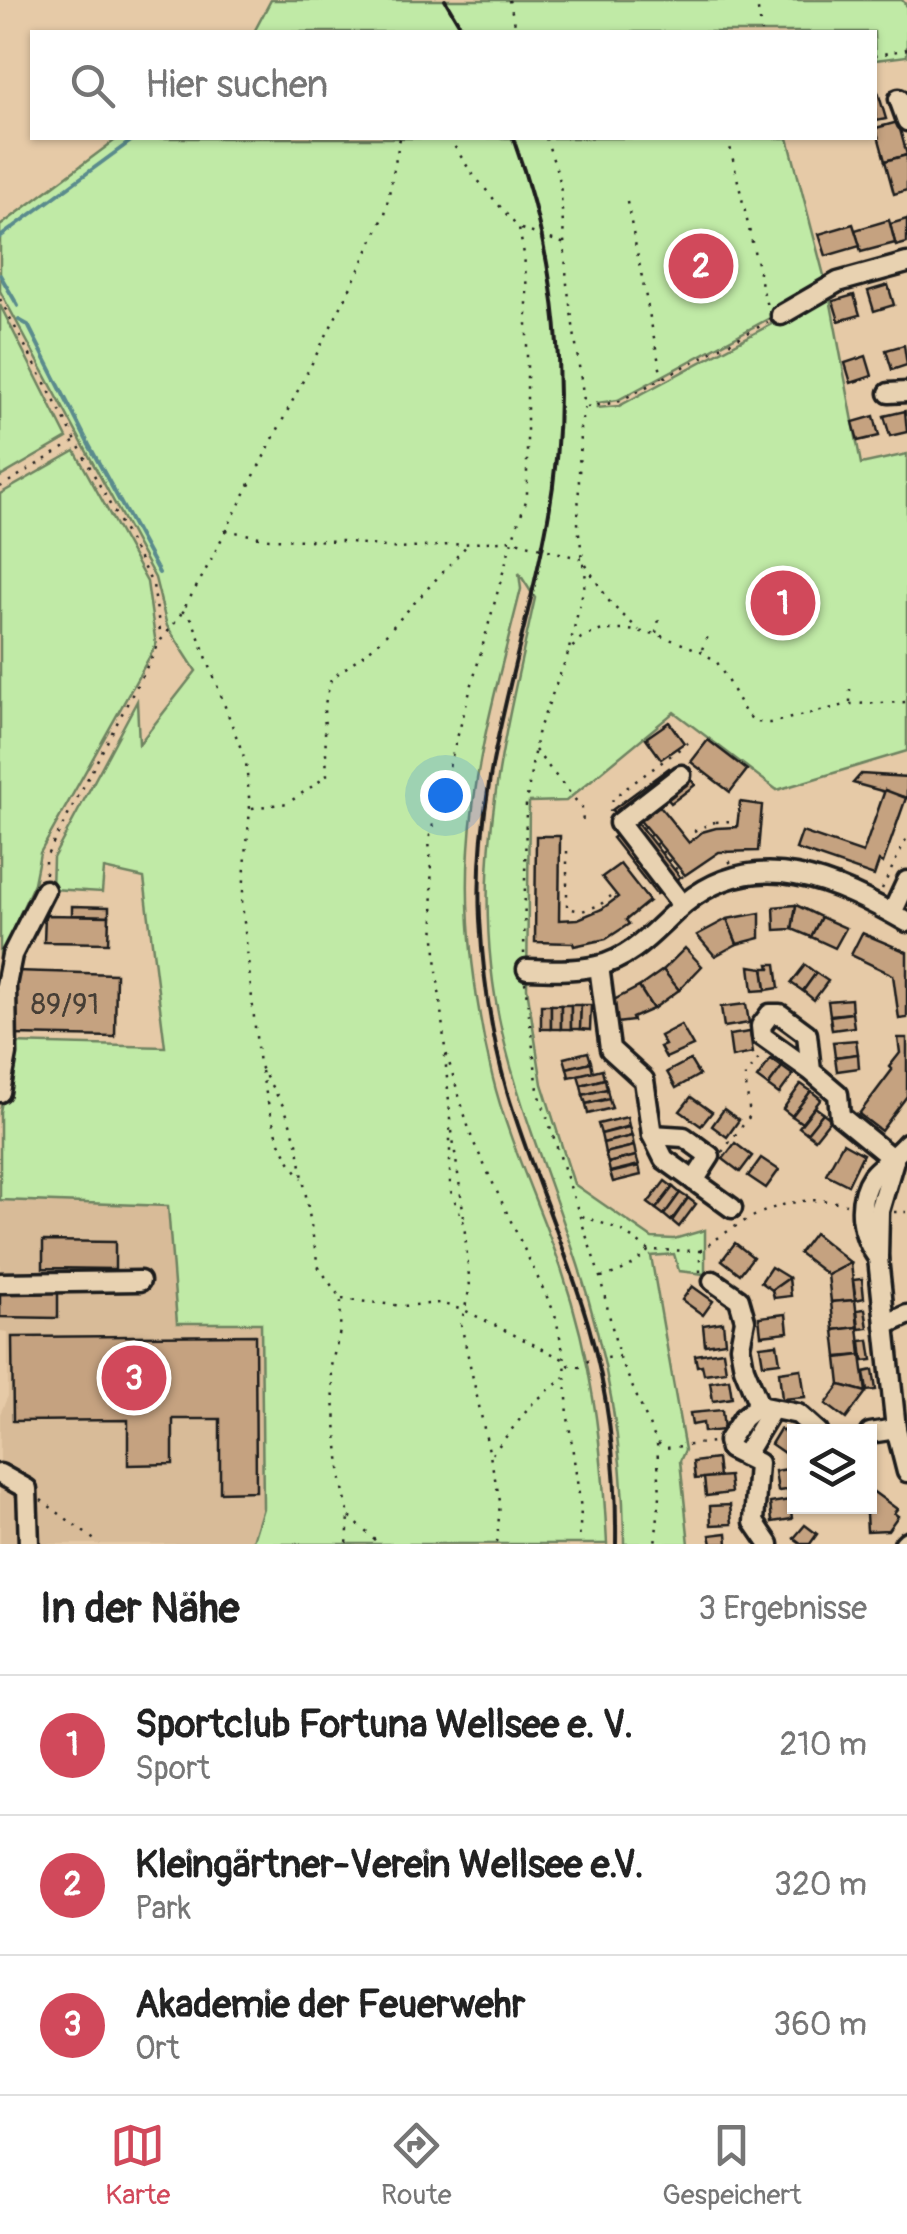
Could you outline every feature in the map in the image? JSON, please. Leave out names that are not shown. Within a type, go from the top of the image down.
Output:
[{"type":"street","points":[[899,99],[907,121]]},
{"type":"street","points":[[780,315],[838,282],[907,263]]},
{"type":"street","points":[[681,775],[620,823],[689,900]]},
{"type":"street","points":[[527,969],[599,966],[636,948],[689,900],[735,876],[775,872],[810,875],[900,918],[907,881]]},
{"type":"street","points":[[0,1092],[7,1054],[6,984],[12,955],[45,890]]},
{"type":"street","points":[[599,966],[610,1049],[644,1080],[652,1136],[664,1160],[732,1208]]},
{"type":"street","points":[[811,1071],[808,1034],[780,1014],[770,1014],[761,1026],[762,1036],[838,1094],[840,1116],[894,1160]]},
{"type":"street","points":[[652,1136],[684,1138],[710,1156],[694,1182]]},
{"type":"street","points":[[878,1258],[864,1240],[862,1207],[872,1176],[894,1160],[907,1143]]},
{"type":"street","points":[[894,1160],[878,1212],[878,1258],[896,1429],[907,1472]]},
{"type":"street","points":[[713,1281],[739,1299],[745,1320],[740,1346],[744,1368],[765,1408]]},
{"type":"street","points":[[0,1282],[140,1282]]},
{"type":"street","points":[[886,1325],[907,1316]]},
{"type":"street","points":[[744,1456],[765,1408]]},
{"type":"street","points":[[769,1544],[754,1522],[758,1463],[730,1449],[728,1441],[742,1418],[765,1408],[798,1414],[809,1424]]},
{"type":"street","points":[[877,1431],[896,1429]]},
{"type":"street","points":[[0,1474],[26,1489],[28,1544]]},
{"type":"path","points":[[509,0],[516,30]]},
{"type":"path","points":[[756,0],[762,30]]},
{"type":"path","points":[[877,55],[907,49]]},
{"type":"path","points":[[45,890],[45,858],[161,640],[182,612],[347,295],[385,214],[400,140]]},
{"type":"path","points":[[450,140],[471,172],[519,228],[566,244]]},
{"type":"path","points":[[547,140],[560,181],[568,284],[585,407],[578,456],[578,527],[586,578],[568,651],[534,749],[526,804],[524,969],[538,1090],[600,1277],[619,1356],[657,1442],[660,1496],[656,1544]]},
{"type":"path","points":[[585,407],[618,402],[771,320],[728,140]]},
{"type":"path","points":[[627,202],[662,380]]},
{"type":"path","points":[[498,1544],[500,1501],[461,1324],[470,1287],[450,1118],[429,839],[527,498],[527,291],[519,228]]},
{"type":"path","points":[[0,298],[154,585],[161,640]]},
{"type":"path","points":[[0,486],[75,442]]},
{"type":"path","points":[[225,530],[270,539],[343,541],[399,549],[512,540],[582,559],[611,604],[641,632]]},
{"type":"path","points":[[250,808],[288,804],[327,776],[324,708],[332,679],[377,644],[470,542]]},
{"type":"path","points":[[182,612],[192,618],[246,762],[250,808],[242,903],[259,1065],[278,1143],[302,1179]]},
{"type":"path","points":[[656,634],[660,615]]},
{"type":"path","points":[[568,651],[581,638],[602,630],[656,634],[702,650],[717,662],[746,714],[756,722],[770,723],[850,704],[907,702]]},
{"type":"path","points":[[702,650],[710,632]]},
{"type":"path","points":[[850,685],[850,704]]},
{"type":"path","points":[[608,823],[612,798],[689,742]]},
{"type":"path","points":[[534,749],[582,808],[583,824]]},
{"type":"path","points":[[632,813],[689,900]]},
{"type":"path","points":[[714,822],[716,828]]},
{"type":"path","points":[[694,831],[714,822],[732,822]]},
{"type":"path","points":[[874,904],[907,837]]},
{"type":"path","points":[[567,852],[567,908],[582,911],[601,907],[611,896]]},
{"type":"path","points":[[719,1156],[750,1116],[744,1077],[772,1042]]},
{"type":"path","points":[[445,1048],[472,1139],[555,1314],[565,1360],[581,1510],[579,1544]]},
{"type":"path","points":[[259,1065],[285,1109],[297,1143],[318,1266],[341,1299],[340,1332],[331,1366],[341,1479],[349,1516],[347,1544]]},
{"type":"path","points":[[450,1118],[450,1188],[464,1224]]},
{"type":"path","points":[[581,1216],[622,1230],[650,1250],[700,1251],[738,1223],[772,1206],[829,1200],[862,1207]]},
{"type":"path","points":[[600,1277],[637,1263],[650,1250]]},
{"type":"path","points":[[700,1251],[700,1273],[713,1281]]},
{"type":"path","points":[[341,1299],[403,1306],[440,1302],[466,1311],[570,1366],[619,1356]]},
{"type":"path","points":[[491,1456],[533,1403],[566,1377]]},
{"type":"path","points":[[657,1442],[666,1448],[728,1441]]},
{"type":"path","points":[[26,1489],[100,1544]]},
{"type":"path","points":[[349,1516],[379,1544]]},
{"type":"shaded area","points":[[0,1200],[168,1206],[177,1322],[261,1323],[263,1508],[252,1544],[0,1544],[0,1414],[8,1396],[8,1332],[0,1331]]},
{"type":"green space","points":[[271,0],[902,0],[907,6],[907,56],[877,60],[877,30],[255,30]]},
{"type":"green space","points":[[115,140],[789,140],[827,287],[618,400],[597,403],[597,408],[619,406],[829,293],[861,464],[907,454],[907,751],[777,790],[674,712],[566,801],[529,802],[527,988],[542,1084],[574,1184],[652,1238],[674,1239],[705,1230],[705,1274],[679,1271],[674,1254],[651,1256],[685,1450],[680,1461],[689,1544],[624,1544],[621,1468],[603,1357],[584,1283],[517,1087],[492,975],[488,867],[493,814],[535,598],[519,573],[521,589],[489,718],[472,816],[468,877],[472,963],[499,1100],[561,1268],[581,1337],[599,1438],[607,1544],[252,1544],[263,1508],[261,1323],[177,1323],[168,1206],[0,1200],[0,1112],[12,1043],[165,1047],[144,878],[104,869],[102,892],[52,889],[53,858],[137,701],[139,744],[196,671],[167,626],[155,578],[0,291],[0,226]]},
{"type":"green space","points":[[0,305],[67,438],[0,477]]},
{"type":"green space","points":[[75,451],[147,582],[156,645],[40,853],[34,883],[0,958],[0,494]]},
{"type":"building","points":[[877,92],[886,119],[877,121]]},
{"type":"building","points":[[898,122],[907,155],[885,161],[877,128]]},
{"type":"building","points":[[907,155],[907,190],[894,194],[885,161]]},
{"type":"building","points":[[907,219],[907,243],[896,246],[890,224]]},
{"type":"building","points":[[889,220],[895,243],[861,252],[855,230]]},
{"type":"building","points":[[853,224],[860,246],[826,256],[819,234]]},
{"type":"building","points":[[888,285],[894,305],[874,311],[868,291]]},
{"type":"building","points":[[854,295],[860,315],[839,321],[833,301]]},
{"type":"building","points":[[904,345],[907,365],[892,370],[886,350]]},
{"type":"building","points":[[866,356],[872,376],[851,383],[845,363]]},
{"type":"building","points":[[905,411],[907,432],[890,436],[884,416]]},
{"type":"building","points":[[874,416],[879,436],[858,441],[853,422]]},
{"type":"building","points":[[669,722],[684,743],[661,759],[646,738]]},
{"type":"building","points":[[708,740],[747,770],[730,792],[691,762]]},
{"type":"building","points":[[669,768],[674,775],[617,817],[612,810]]},
{"type":"building","points":[[861,774],[907,777],[907,798],[853,783]]},
{"type":"building","points":[[690,778],[695,785],[671,803],[666,797]]},
{"type":"building","points":[[885,790],[906,798],[883,863],[879,861],[874,876],[796,849],[802,832],[863,853]]},
{"type":"building","points":[[740,802],[762,805],[758,851],[719,852],[685,875],[638,818],[657,803],[689,843],[702,832],[737,827]]},
{"type":"building","points":[[636,821],[680,877],[673,882],[629,826]]},
{"type":"building","points":[[619,832],[663,888],[656,894],[612,838]]},
{"type":"building","points":[[536,836],[560,836],[559,920],[578,919],[618,897],[602,877],[620,864],[649,901],[626,920],[629,924],[606,939],[574,946],[535,942]]},
{"type":"building","points":[[796,905],[821,917],[811,937],[792,929]]},
{"type":"building","points":[[796,905],[792,929],[775,930],[774,907]]},
{"type":"building","points":[[72,906],[109,907],[109,916],[72,915]]},
{"type":"building","points":[[760,913],[760,938],[737,944],[727,919]]},
{"type":"building","points":[[45,915],[109,916],[108,943],[44,942]]},
{"type":"building","points":[[821,917],[846,928],[835,948],[811,937]]},
{"type":"building","points":[[727,919],[737,944],[715,956],[697,935]]},
{"type":"building","points":[[862,933],[907,952],[907,1018],[899,1019],[893,975],[851,955]]},
{"type":"building","points":[[685,948],[702,966],[679,990],[663,970]]},
{"type":"building","points":[[769,964],[776,964],[779,988],[766,990],[763,968],[770,968]]},
{"type":"building","points":[[805,965],[816,973],[803,991],[791,983]]},
{"type":"building","points":[[750,966],[763,968],[766,990],[753,991]]},
{"type":"building","points":[[663,970],[679,990],[653,1009],[639,987]]},
{"type":"building","points":[[15,971],[116,974],[115,1037],[14,1035]]},
{"type":"building","points":[[816,973],[828,981],[814,1000],[803,991]]},
{"type":"building","points":[[639,987],[653,1009],[632,1018],[633,1021],[616,1023],[612,1001]]},
{"type":"building","points":[[851,999],[852,1013],[830,1015],[828,1001]]},
{"type":"building","points":[[746,1004],[749,1023],[724,1027],[721,1007]]},
{"type":"building","points":[[541,1005],[551,1005],[551,1029],[541,1029]]},
{"type":"building","points":[[551,1005],[561,1005],[561,1029],[551,1029]]},
{"type":"building","points":[[561,1005],[571,1005],[571,1029],[561,1029]]},
{"type":"building","points":[[571,1005],[581,1005],[580,1029],[571,1029]]},
{"type":"building","points":[[581,1005],[591,1005],[590,1030],[580,1029]]},
{"type":"building","points":[[852,1013],[854,1027],[832,1030],[830,1016]]},
{"type":"building","points":[[681,1025],[693,1046],[666,1058],[660,1036]]},
{"type":"building","points":[[750,1032],[753,1053],[732,1057],[729,1035]]},
{"type":"building","points":[[898,1038],[907,1038],[907,1096],[881,1131],[859,1114],[892,1070],[889,1067],[900,1053]]},
{"type":"building","points":[[856,1040],[858,1054],[835,1057],[833,1042]]},
{"type":"building","points":[[588,1052],[591,1062],[567,1068],[564,1058]]},
{"type":"building","points":[[858,1054],[859,1068],[837,1071],[835,1057]]},
{"type":"building","points":[[771,1059],[782,1067],[768,1086],[757,1078]]},
{"type":"building","points":[[690,1060],[699,1075],[676,1088],[667,1072]]},
{"type":"building","points":[[591,1062],[593,1072],[569,1077],[567,1068]]},
{"type":"building","points":[[782,1067],[793,1075],[779,1094],[768,1086]]},
{"type":"building","points":[[602,1069],[604,1079],[581,1085],[578,1075]]},
{"type":"building","points":[[605,1079],[607,1089],[583,1095],[581,1085]]},
{"type":"building","points":[[801,1084],[811,1091],[792,1116],[783,1109]]},
{"type":"building","points":[[607,1089],[609,1098],[586,1104],[583,1095]]},
{"type":"building","points":[[811,1091],[821,1099],[802,1123],[792,1116]]},
{"type":"building","points":[[691,1097],[712,1112],[701,1126],[680,1111]]},
{"type":"building","points":[[609,1099],[612,1108],[588,1114],[586,1104]]},
{"type":"building","points":[[815,1107],[823,1113],[807,1133],[799,1127]]},
{"type":"building","points":[[724,1109],[739,1120],[727,1137],[712,1126]]},
{"type":"building","points":[[823,1113],[831,1119],[815,1139],[807,1133]]},
{"type":"building","points":[[627,1117],[629,1126],[601,1134],[598,1124]]},
{"type":"building","points":[[629,1127],[632,1136],[603,1143],[601,1134]]},
{"type":"building","points":[[632,1136],[634,1146],[605,1153],[603,1143]]},
{"type":"building","points":[[735,1143],[752,1156],[740,1172],[723,1159]]},
{"type":"building","points":[[843,1143],[863,1154],[848,1185],[826,1174]]},
{"type":"building","points":[[634,1146],[636,1156],[608,1163],[605,1153]]},
{"type":"building","points":[[636,1156],[639,1165],[610,1172],[608,1163]]},
{"type":"building","points":[[761,1158],[779,1170],[766,1188],[748,1176]]},
{"type":"building","points":[[639,1166],[641,1175],[613,1182],[610,1173]]},
{"type":"building","points":[[665,1181],[673,1187],[656,1209],[648,1203]]},
{"type":"building","points":[[673,1187],[680,1193],[664,1215],[656,1209]]},
{"type":"building","points":[[680,1193],[688,1198],[671,1221],[664,1215]]},
{"type":"building","points":[[688,1198],[696,1204],[679,1227],[672,1221]]},
{"type":"building","points":[[814,1233],[851,1263],[828,1275],[799,1253]]},
{"type":"building","points":[[43,1241],[115,1242],[115,1269],[43,1268]]},
{"type":"building","points":[[735,1243],[753,1257],[740,1274],[722,1260]]},
{"type":"building","points":[[851,1263],[855,1300],[831,1302],[828,1275]]},
{"type":"building","points":[[771,1267],[789,1278],[772,1290],[761,1282]]},
{"type":"building","points":[[789,1278],[791,1296],[774,1298],[772,1290]]},
{"type":"building","points":[[862,1279],[864,1298],[856,1300],[853,1280]]},
{"type":"building","points":[[692,1286],[713,1301],[703,1315],[682,1300]]},
{"type":"building","points":[[0,1291],[58,1292],[58,1318],[0,1317]]},
{"type":"building","points":[[855,1300],[858,1327],[834,1330],[831,1302]]},
{"type":"building","points":[[865,1309],[868,1328],[859,1329],[857,1310]]},
{"type":"building","points":[[786,1314],[788,1332],[761,1335],[759,1317]]},
{"type":"building","points":[[723,1322],[725,1342],[705,1345],[703,1325]]},
{"type":"building","points":[[858,1327],[861,1355],[837,1357],[834,1330]]},
{"type":"building","points":[[255,1335],[256,1491],[220,1492],[220,1419],[173,1419],[173,1464],[128,1465],[128,1420],[13,1421],[12,1337]]},
{"type":"building","points":[[869,1340],[872,1360],[863,1361],[861,1341]]},
{"type":"building","points":[[777,1344],[780,1362],[763,1364],[760,1346]]},
{"type":"building","points":[[723,1351],[726,1371],[704,1374],[702,1365],[697,1366],[695,1355]]},
{"type":"building","points":[[861,1355],[866,1392],[840,1385],[837,1358]]},
{"type":"building","points":[[801,1369],[805,1397],[782,1399],[779,1372]]},
{"type":"building","points":[[873,1370],[876,1390],[867,1391],[864,1372]]},
{"type":"building","points":[[729,1379],[732,1398],[713,1401],[710,1382]]},
{"type":"building","points":[[840,1385],[866,1392],[846,1419],[826,1404]]},
{"type":"building","points":[[722,1410],[724,1430],[704,1432],[703,1423],[692,1425],[690,1413]]},
{"type":"building","points":[[780,1429],[787,1434],[787,1455],[771,1444]]},
{"type":"building","points":[[717,1459],[719,1477],[695,1479],[693,1462]]},
{"type":"building","points":[[787,1469],[787,1490],[778,1491],[775,1471]]},
{"type":"building","points":[[729,1476],[731,1493],[706,1496],[704,1478]]},
{"type":"building","points":[[877,1494],[897,1509],[894,1513],[898,1516],[888,1530],[867,1531],[866,1514],[877,1514]]},
{"type":"building","points":[[787,1500],[787,1514],[791,1514],[792,1519],[772,1522],[770,1503]]},
{"type":"building","points":[[730,1505],[732,1524],[711,1525],[710,1506]]},
{"type":"building","points":[[805,1525],[817,1534],[810,1544],[794,1538]]},
{"type":"building","points":[[727,1533],[728,1544],[712,1544],[710,1535]]},
{"type":"waterway","points":[[0,237],[132,140]]},
{"type":"waterway","points":[[0,275],[18,306]]},
{"type":"waterway","points":[[19,320],[28,325],[159,573]]},
{"type":"railway","points":[[445,0],[463,30]]},
{"type":"railway","points":[[514,140],[540,230],[549,278],[556,325],[558,422],[548,518],[502,717],[484,816],[481,941],[492,1027],[507,1091],[596,1353],[610,1434],[616,1544]]},
{"type":"place","name":"Kleingärtner-Verein Wellsee e.V.","points":[[701,266]]},
{"type":"place","name":"Sportclub Fortuna Wellsee e. V.","points":[[783,603]]},
{"type":"place","name":"Akademie der Feuerwehr","points":[[134,1378]]}]
